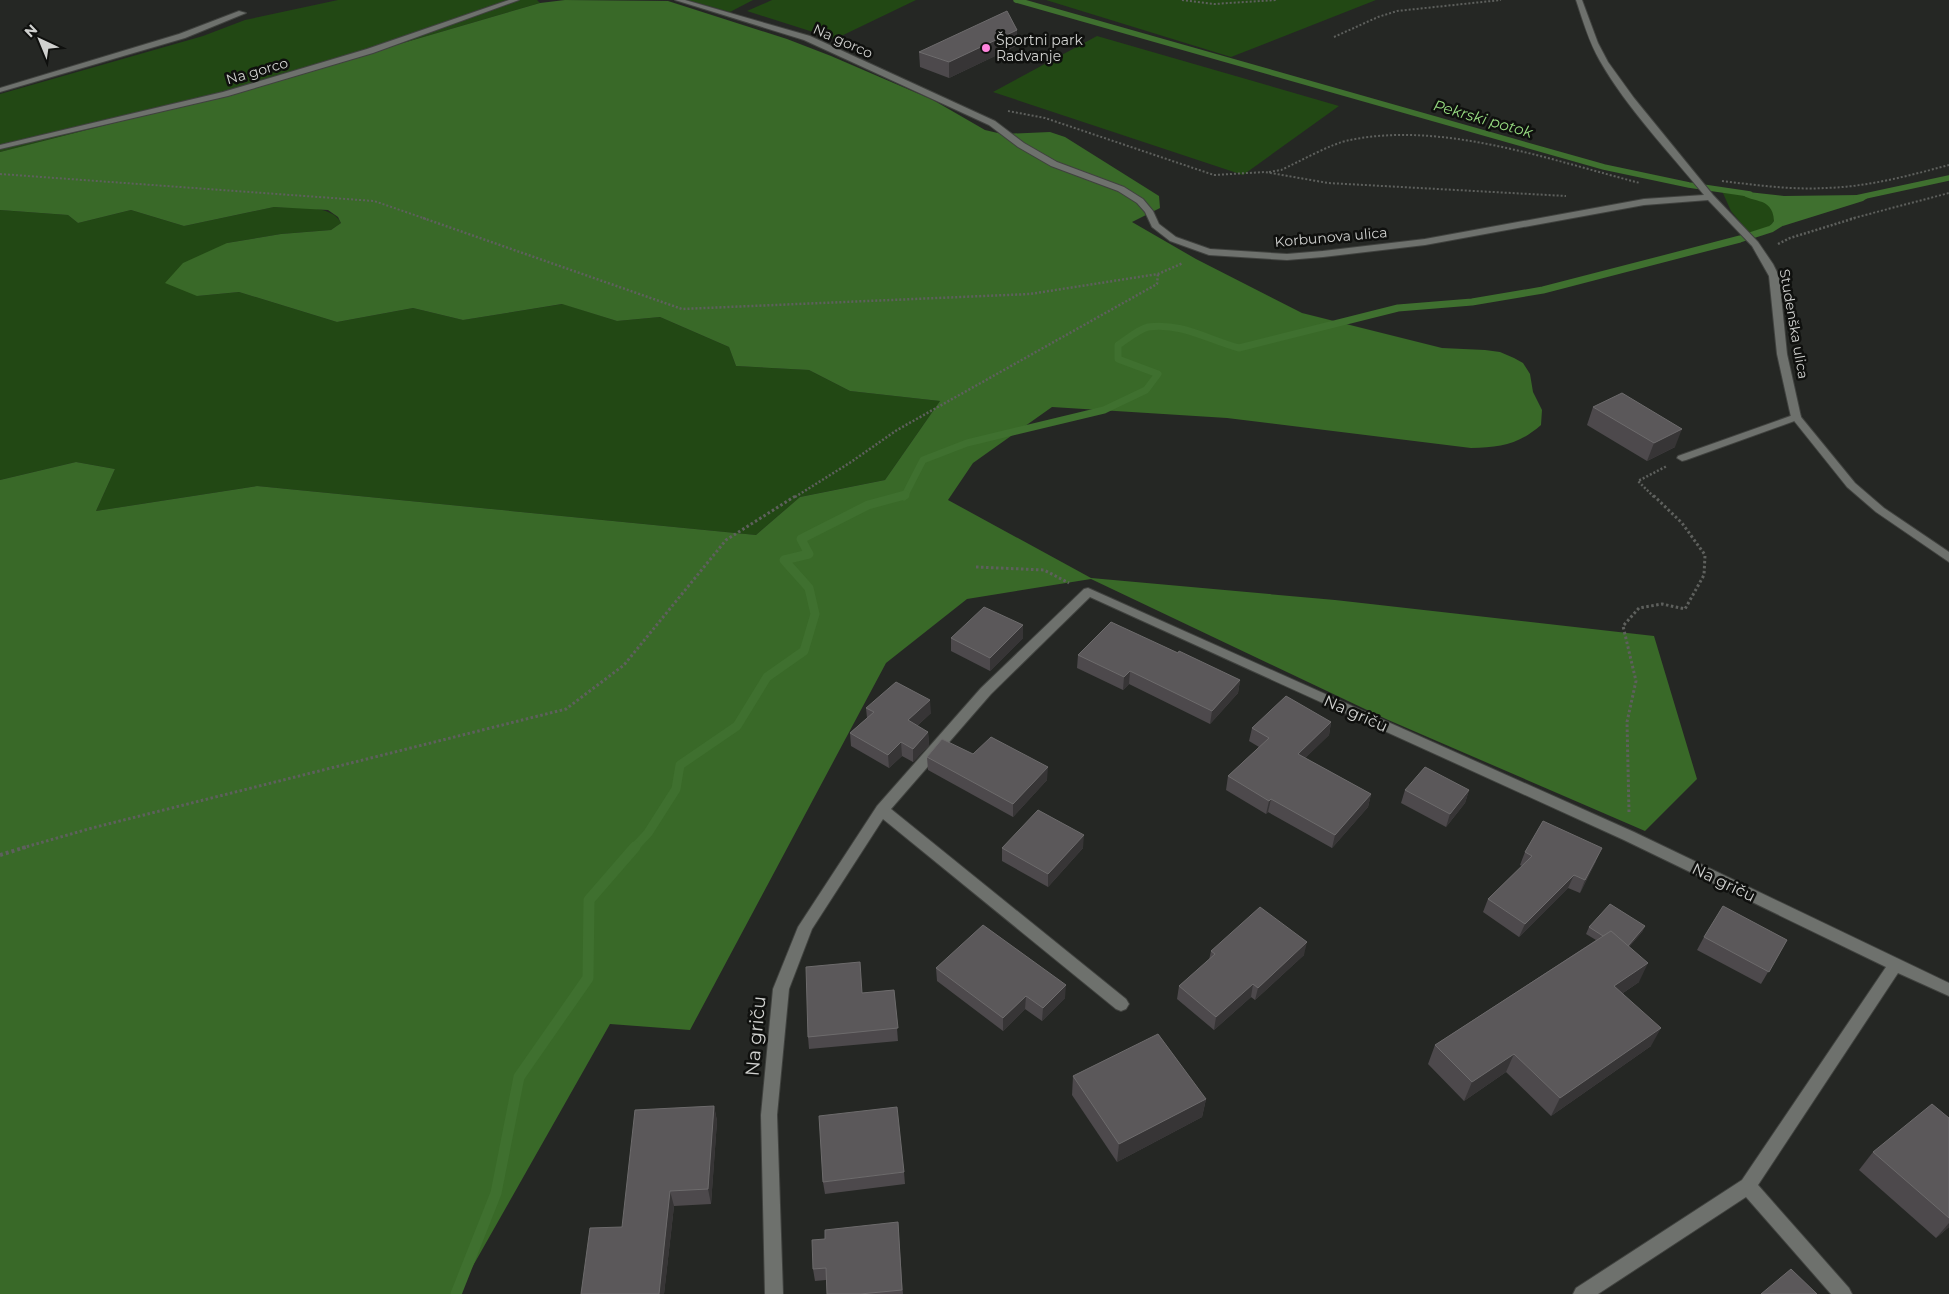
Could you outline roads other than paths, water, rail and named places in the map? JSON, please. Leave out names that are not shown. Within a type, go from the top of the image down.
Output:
[{"type":"street","name":"Na gorco","points":[[0,147],[226,94],[370,51],[516,0]]},
{"type":"street","name":"Na gorco","points":[[678,0],[807,38],[992,122]]},
{"type":"street","name":"Studenška ulica","points":[[1579,0],[1594,43],[1604,62],[1631,100],[1697,179],[1708,195],[1758,248],[1774,276],[1782,354],[1796,417],[1851,485],[1880,510],[1949,558]]},
{"type":"street","points":[[0,90],[182,36],[242,13]]},
{"type":"street","name":"Korbunova ulica","points":[[992,122],[1021,145],[1054,164],[1121,189],[1140,201],[1149,211],[1155,225],[1174,239],[1209,252],[1287,257],[1323,254],[1425,242],[1644,202],[1708,195]]},
{"type":"street","points":[[1682,458],[1796,417]]},
{"type":"street","name":"Na griču","points":[[774,1294],[769,1115],[780,989],[805,927],[882,810],[986,691],[1088,592],[1629,836],[1949,990]]},
{"type":"street","points":[[882,810],[1121,1004]]},
{"type":"street","points":[[1582,1294],[1748,1186],[1895,965]]},
{"type":"street","points":[[1748,1186],[1843,1294]]},
{"type":"waterway","name":"Pekrski potok","points":[[1016,0],[1604,167],[1689,185],[1750,194]]},
{"type":"waterway","name":"Pekrski potok","points":[[1856,198],[1949,178]]},
{"type":"waterway","points":[[904,497],[923,460],[967,443],[1104,410],[1146,390],[1158,374],[1118,359],[1118,345],[1144,328],[1160,326],[1183,329],[1239,348],[1398,308],[1472,302],[1543,290],[1740,239],[1771,229],[1779,224]]},
{"type":"waterway","points":[[634,848],[648,833],[676,789],[680,765],[737,726],[767,677],[804,651],[815,614],[809,588],[784,560],[809,554],[801,539],[868,505],[905,495]]},
{"type":"waterway","points":[[456,1294],[496,1193],[519,1077],[588,978],[589,900],[635,847]]},
{"type":"place","name":"Športni park Radvanje","points":[[986,48]]}]
